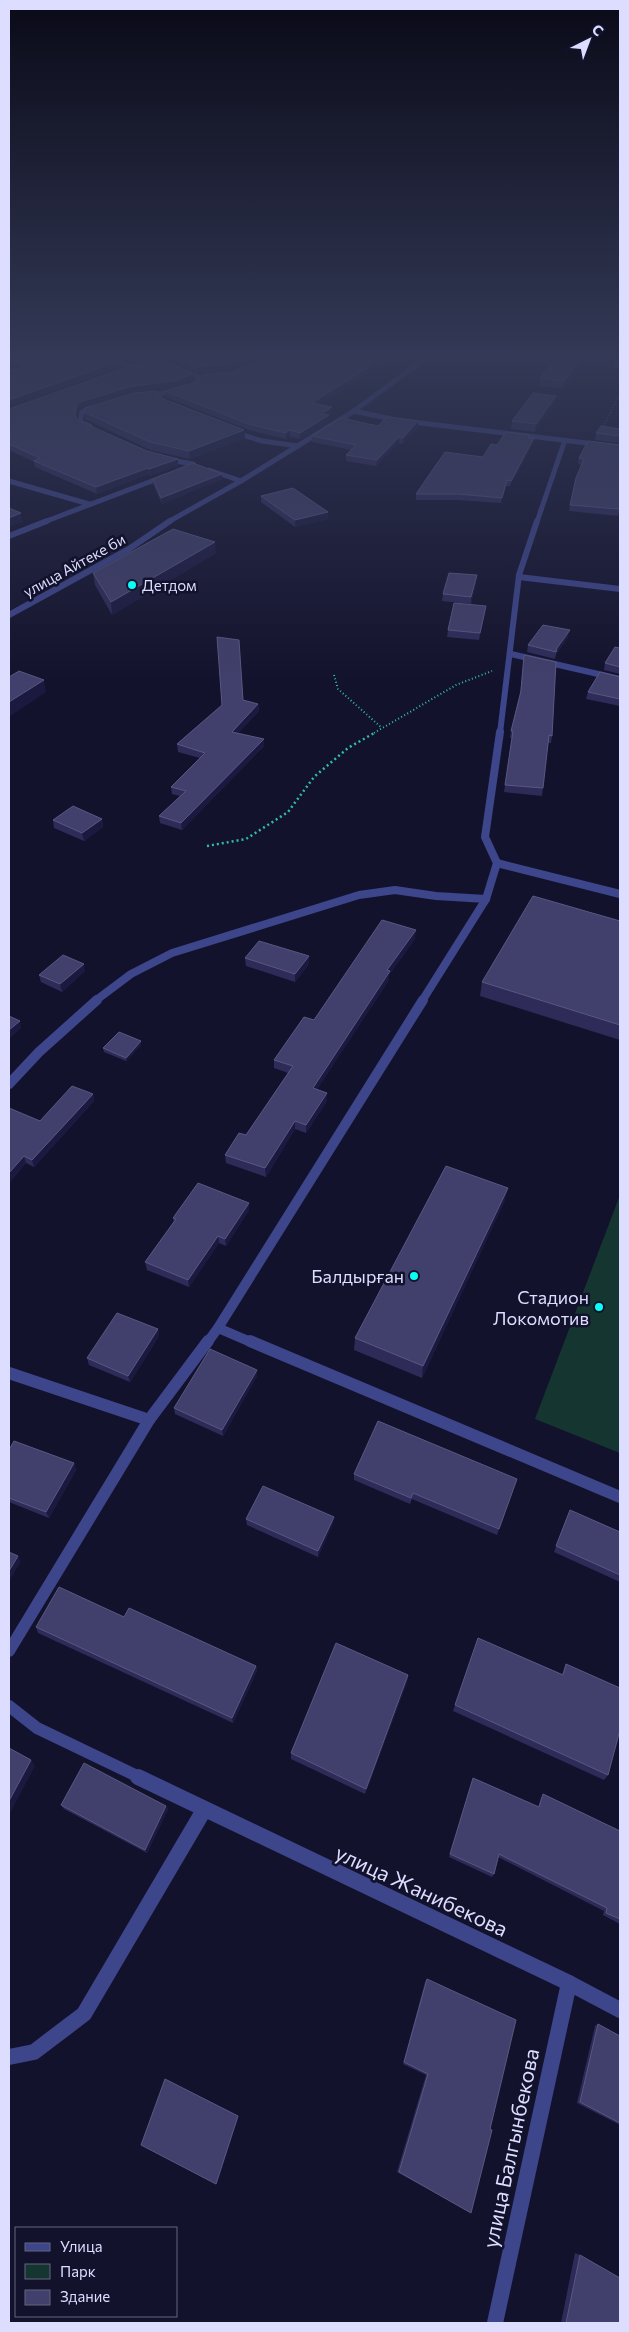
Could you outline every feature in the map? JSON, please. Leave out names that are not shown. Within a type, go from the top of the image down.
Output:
[{"type":"street","points":[[185,468],[189,466]]},
{"type":"street","points":[[198,466],[241,481]]},
{"type":"street","name":"улица Айтеке би","points":[[9,615],[129,549],[184,512],[266,466]]},
{"type":"street","points":[[9,1651],[149,1420],[218,1328],[486,900],[497,863],[485,837],[511,654],[519,576],[556,466]]},
{"type":"street","points":[[9,536],[168,474]]},
{"type":"street","points":[[9,481],[90,504]]},
{"type":"street","points":[[519,576],[620,589]]},
{"type":"street","points":[[511,654],[620,678]]},
{"type":"street","points":[[497,863],[620,894]]},
{"type":"street","points":[[9,1084],[39,1052],[94,1002],[131,974],[172,953],[359,895],[395,890],[486,900]]},
{"type":"street","points":[[218,1328],[620,1497]]},
{"type":"street","points":[[9,1373],[149,1420]]},
{"type":"street","name":"улица Жанибекова","points":[[9,1706],[37,1728],[204,1810],[569,1983],[620,2010]]},
{"type":"street","points":[[9,2056],[34,2052],[84,2014],[204,1810]]},
{"type":"street","name":"улица Балгынбекова","points":[[495,2323],[569,1983]]},
{"type":"path","points":[[206,846],[246,839],[288,812],[314,777],[348,748],[456,685],[509,665]]},
{"type":"path","points":[[334,675],[338,689],[382,728]]},
{"type":"green space","name":"Стадион Локомотив","points":[[620,1195],[620,1453],[535,1419]]},
{"type":"building","points":[[46,466],[158,466],[148,468],[96,487]]},
{"type":"building","points":[[186,466],[200,466],[222,474],[161,498],[153,479]]},
{"type":"building","points":[[435,466],[519,466],[511,481],[507,480],[502,498],[458,494],[416,494]]},
{"type":"building","points":[[581,466],[620,466],[619,509],[570,505],[576,478]]},
{"type":"building","points":[[293,488],[328,512],[295,520],[261,496]]},
{"type":"building","points":[[9,508],[21,513],[9,518]]},
{"type":"building","points":[[173,529],[215,542],[111,602],[93,573]]},
{"type":"building","points":[[449,573],[477,575],[471,597],[443,594]]},
{"type":"building","points":[[454,603],[486,606],[480,633],[448,630]]},
{"type":"building","points":[[543,625],[570,630],[556,652],[528,645]]},
{"type":"building","points":[[217,637],[239,640],[243,700],[258,704],[232,732],[264,739],[181,823],[159,816],[186,791],[171,787],[205,753],[177,744],[222,705]]},
{"type":"building","points":[[615,647],[620,648],[620,667],[605,663]]},
{"type":"building","points":[[524,655],[556,662],[552,736],[549,735],[543,788],[505,785],[513,731],[511,731],[521,691]]},
{"type":"building","points":[[19,671],[44,680],[9,702],[9,677]]},
{"type":"building","points":[[600,672],[620,677],[620,699],[588,692]]},
{"type":"building","points":[[73,806],[102,819],[82,833],[53,820]]},
{"type":"building","points":[[533,896],[620,921],[620,1025],[482,982]]},
{"type":"building","points":[[382,920],[416,930],[387,970],[390,971],[313,1088],[327,1093],[306,1125],[295,1121],[265,1168],[225,1155],[239,1133],[246,1135],[293,1066],[274,1060],[304,1017],[314,1020]]},
{"type":"building","points":[[259,941],[309,956],[295,974],[245,958]]},
{"type":"building","points":[[63,955],[84,964],[60,984],[39,975]]},
{"type":"building","points":[[9,1016],[20,1021],[9,1030]]},
{"type":"building","points":[[119,1032],[141,1041],[126,1058],[103,1048]]},
{"type":"building","points":[[72,1086],[93,1094],[32,1160],[24,1156],[9,1173],[9,1108],[40,1121]]},
{"type":"building","points":[[446,1166],[508,1188],[423,1366],[355,1338]]},
{"type":"building","points":[[198,1183],[249,1203],[225,1239],[218,1236],[188,1280],[145,1262],[176,1219],[173,1218]]},
{"type":"building","points":[[117,1313],[158,1329],[128,1376],[87,1358]]},
{"type":"building","points":[[210,1349],[257,1370],[222,1430],[174,1408]]},
{"type":"building","points":[[378,1421],[517,1479],[499,1529],[413,1493],[411,1498],[354,1474]]},
{"type":"building","points":[[14,1441],[74,1463],[46,1512],[9,1498],[9,1450]]},
{"type":"building","points":[[263,1486],[334,1517],[318,1551],[246,1519]]},
{"type":"building","points":[[570,1510],[620,1532],[620,1575],[556,1546]]},
{"type":"building","points":[[9,1552],[18,1556],[9,1571]]},
{"type":"building","points":[[59,1587],[124,1617],[129,1608],[256,1666],[232,1718],[36,1627]]},
{"type":"building","points":[[478,1638],[563,1675],[566,1664],[620,1688],[620,1730],[608,1775],[455,1705]]},
{"type":"building","points":[[336,1643],[408,1675],[366,1789],[291,1753]]},
{"type":"building","points":[[9,1748],[31,1760],[9,1801]]},
{"type":"building","points":[[84,1763],[166,1806],[145,1850],[61,1805]]},
{"type":"building","points":[[473,1778],[539,1807],[543,1794],[620,1831],[620,1919],[606,1913],[607,1908],[499,1854],[494,1874],[450,1854]]},
{"type":"building","points":[[427,1979],[516,2020],[490,2129],[492,2130],[471,2213],[399,2172],[428,2074],[404,2062]]},
{"type":"building","points":[[598,2024],[620,2036],[620,2123],[580,2102]]},
{"type":"building","points":[[165,2079],[238,2116],[216,2184],[141,2145]]},
{"type":"building","points":[[580,2255],[620,2278],[620,2323],[566,2323]]},
{"type":"place","name":"Детдом","points":[[132,585]]},
{"type":"place","name":"Балдырған","points":[[414,1276]]},
{"type":"place","name":"Стадион Локомотив","points":[[599,1307]]}]
